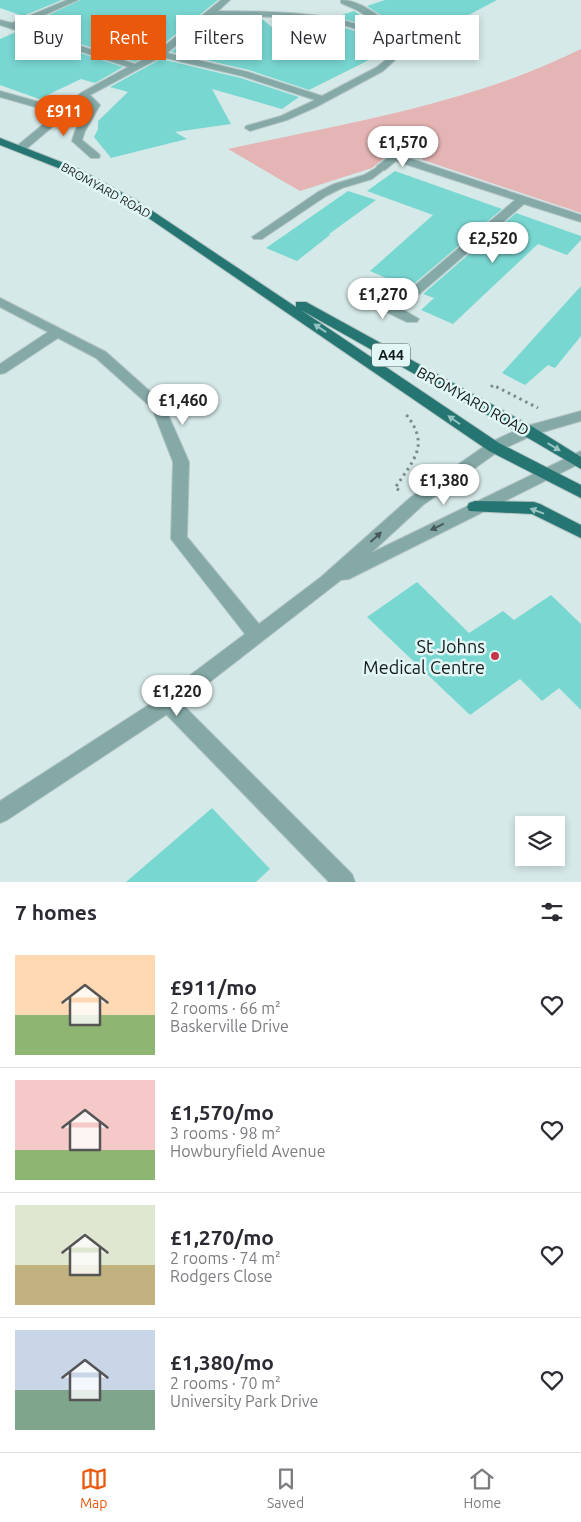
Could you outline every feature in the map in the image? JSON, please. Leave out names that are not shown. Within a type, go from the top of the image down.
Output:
[{"type":"main road","name":"BROMYARD ROAD","points":[[0,141],[75,171],[125,198],[206,251],[494,448],[581,492]]},
{"type":"main road","name":"BROMYARD ROAD","points":[[206,251],[579,460]]},
{"type":"main road","points":[[475,507],[534,508],[581,532]]},
{"type":"street","points":[[12,26],[74,0]]},
{"type":"street","points":[[166,49],[226,0]]},
{"type":"street","points":[[342,1],[354,0]]},
{"type":"street","points":[[342,1],[360,8],[370,15]]},
{"type":"street","points":[[209,13],[294,15],[344,23],[382,37],[393,48],[391,60],[380,70],[324,100],[284,118],[250,128]]},
{"type":"street","points":[[0,22],[136,67]]},
{"type":"street","points":[[166,55],[246,74],[324,100]]},
{"type":"street","points":[[21,148],[84,95],[149,60]]},
{"type":"street","points":[[0,94],[64,112]]},
{"type":"street","points":[[84,95],[95,105],[91,116],[80,129],[77,142],[95,156]]},
{"type":"street","points":[[258,237],[325,192],[340,185],[371,177],[408,146]]},
{"type":"street","points":[[396,157],[581,220]]},
{"type":"street","points":[[394,310],[523,199]]},
{"type":"street","points":[[366,297],[412,320]]},
{"type":"street","points":[[0,302],[101,355],[158,406],[182,462],[179,539],[257,635]]},
{"type":"street","points":[[0,370],[56,332]]},
{"type":"street","points":[[0,813],[168,703],[326,582],[417,500],[494,448],[528,431],[581,416]]},
{"type":"street","points":[[326,582],[544,473],[579,460]]},
{"type":"street","points":[[168,703],[344,882]]},
{"type":"path","points":[[493,385],[542,410]]},
{"type":"shaded area","points":[[581,49],[581,213],[423,160],[418,146],[405,141],[372,168],[300,191],[228,149],[408,110],[452,98],[539,68]]},
{"type":"building","points":[[0,0],[62,0],[25,15],[0,8]]},
{"type":"building","points":[[80,0],[218,0],[199,15],[176,15],[176,34],[166,42],[166,15],[91,15],[91,47],[81,44],[81,15],[49,15]]},
{"type":"building","points":[[385,0],[497,0],[469,15],[380,15],[367,6]]},
{"type":"building","points":[[354,11],[360,15],[355,15],[355,22],[345,20],[345,15],[341,15]]},
{"type":"building","points":[[262,19],[272,27],[272,60],[345,60],[345,28],[355,31],[355,60],[369,60],[309,90],[249,70],[206,60],[262,60]]},
{"type":"building","points":[[15,32],[15,60],[81,60],[81,53],[91,57],[91,60],[102,60],[123,67],[95,83],[81,79],[39,99],[0,85],[0,39]]},
{"type":"building","points":[[159,60],[165,60],[241,78],[299,97],[282,109],[212,89],[231,124],[175,132],[187,139],[111,158],[94,137],[98,129],[98,121],[128,92],[110,87]]},
{"type":"building","points":[[395,171],[502,209],[409,288],[370,271],[433,215],[367,191]]},
{"type":"building","points":[[348,191],[376,200],[329,234],[297,261],[266,248]]},
{"type":"building","points":[[516,213],[581,236],[581,240],[567,255],[538,244],[453,324],[421,310],[434,298],[423,294]]},
{"type":"building","points":[[581,286],[581,336],[555,368],[548,365],[525,385],[502,373]]},
{"type":"building","name":"St Johns Medical Centre","points":[[417,582],[469,633],[503,611],[514,620],[551,595],[581,624],[581,710],[559,688],[542,701],[520,679],[470,715],[367,617]]},
{"type":"building","points":[[212,808],[270,869],[256,882],[126,882]]},
{"type":"place","name":"St Johns Medical Centre","points":[[495,656]]}]
